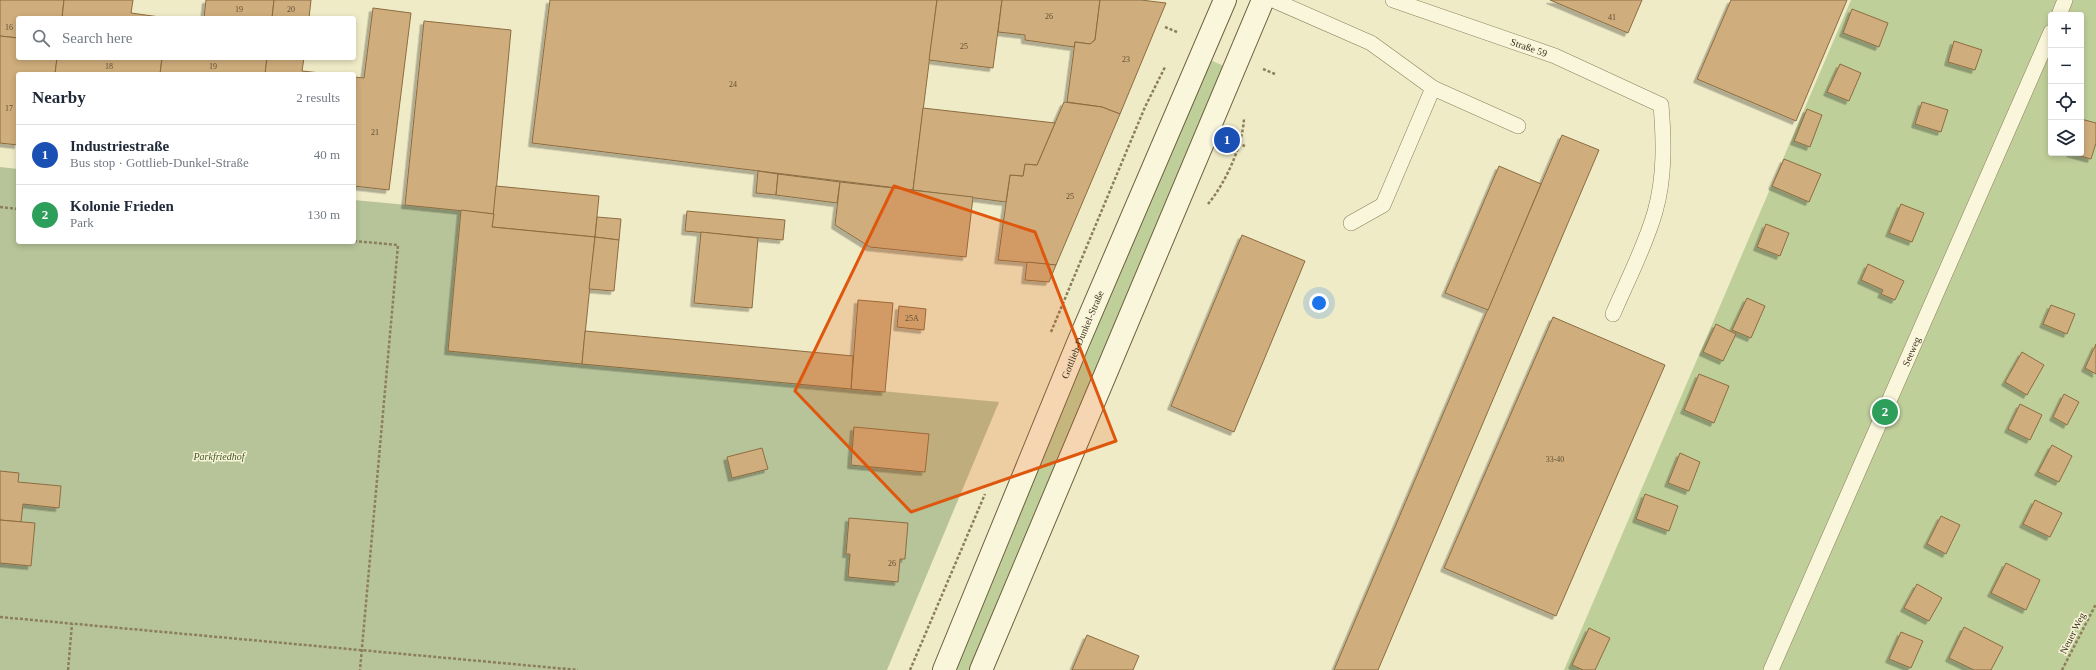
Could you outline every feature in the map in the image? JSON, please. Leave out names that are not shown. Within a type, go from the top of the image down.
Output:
[{"type":"street","name":"Gottlieb-Dunkel-Straße","points":[[944,670],[1080,338],[1225,0]]},
{"type":"street","points":[[981,670],[1263,0]]},
{"type":"lane","points":[[1272,0],[1371,43],[1434,88],[1518,126]]},
{"type":"lane","name":"Straße 59","points":[[1393,0],[1555,56],[1660,105],[1663,134],[1662,163],[1660,189],[1655,212],[1613,314]]},
{"type":"lane","points":[[2060,12],[2065,0]]},
{"type":"lane","name":"Seeweg","points":[[1771,670],[2048,39]]},
{"type":"lane","points":[[1351,223],[1383,205],[1434,88]]},
{"type":"path","points":[[1165,27],[1177,32]]},
{"type":"path","points":[[1263,69],[1275,74]]},
{"type":"path","points":[[1227,140],[1245,146]]},
{"type":"path","points":[[0,207],[16,209]]},
{"type":"path","points":[[356,241],[398,245],[360,670]]},
{"type":"path","name":"Neuer Weg","points":[[2062,670],[2096,604]]},
{"type":"path","points":[[0,617],[578,670]]},
{"type":"path","points":[[68,670],[72,624]]},
{"type":"highlighted area","points":[[894,186],[1035,232],[1116,441],[911,512],[795,391]]},
{"type":"green space","points":[[1851,0],[2096,0],[2096,670],[1564,670]]},
{"type":"green space","points":[[1210,60],[1224,66],[973,670],[952,670],[1055,423]]},
{"type":"green space","name":"Parkfriedhof","points":[[0,167],[16,169],[16,244],[356,244],[356,200],[461,210],[448,351],[999,402],[887,670],[0,670]]},
{"type":"building","points":[[0,0],[64,0],[62,16],[16,16],[16,38],[0,36]]},
{"type":"building","points":[[64,0],[133,0],[131,13],[153,16],[62,16]]},
{"type":"building","points":[[206,0],[274,0],[272,16],[204,16]]},
{"type":"building","points":[[274,0],[311,0],[309,16],[272,16]]},
{"type":"building","points":[[550,0],[937,0],[913,190],[532,143]]},
{"type":"building","points":[[937,0],[1002,0],[993,68],[929,60]]},
{"type":"building","points":[[1002,0],[1100,0],[1095,40],[1090,44],[1075,42],[1074,47],[1025,40],[1025,35],[998,32]]},
{"type":"building","points":[[1100,0],[1141,0],[1166,3],[1120,114],[1102,107],[1067,102],[1075,42],[1090,44],[1095,40]]},
{"type":"building","points":[[1550,0],[1642,0],[1628,33]]},
{"type":"building","points":[[1731,0],[1847,0],[1796,121],[1697,79]]},
{"type":"building","points":[[373,8],[411,13],[389,190],[356,186],[356,77],[364,78]]},
{"type":"building","points":[[1852,9],[1888,23],[1879,47],[1843,33]]},
{"type":"building","points":[[424,21],[511,30],[494,214],[405,205]]},
{"type":"building","points":[[0,36],[16,38],[16,60],[57,60],[55,72],[16,72],[16,145],[0,143]]},
{"type":"building","points":[[1954,41],[1982,50],[1975,70],[1948,62]]},
{"type":"building","points":[[57,60],[162,60],[160,72],[55,72]]},
{"type":"building","points":[[162,60],[267,60],[265,72],[160,72]]},
{"type":"building","points":[[267,60],[304,60],[302,71],[311,72],[265,72]]},
{"type":"building","points":[[1840,64],[1861,73],[1849,101],[1827,92]]},
{"type":"building","points":[[1064,102],[1102,107],[1120,114],[1056,265],[998,260],[1010,175],[1023,176],[1025,164],[1037,165]]},
{"type":"building","points":[[1922,102],[1948,110],[1941,132],[1915,124]]},
{"type":"building","points":[[923,108],[1055,123],[1037,165],[1025,164],[1023,176],[1010,175],[1006,202],[913,190]]},
{"type":"building","points":[[1807,109],[1822,115],[1810,147],[1794,141]]},
{"type":"building","points":[[2084,120],[2096,123],[2096,143],[2091,159],[2080,156],[2084,156]]},
{"type":"building","points":[[1562,135],[1599,150],[1378,670],[1334,670]]},
{"type":"building","points":[[1784,159],[1821,174],[1809,202],[1772,186]]},
{"type":"building","points":[[1499,166],[1541,184],[1488,310],[1445,293]]},
{"type":"building","points":[[758,171],[778,174],[776,195],[756,193]]},
{"type":"building","points":[[778,174],[840,182],[837,203],[776,195]]},
{"type":"building","points":[[840,182],[973,197],[966,257],[870,247],[835,225]]},
{"type":"building","points":[[496,186],[599,196],[595,237],[492,227]]},
{"type":"building","points":[[1901,204],[1924,213],[1912,242],[1889,233]]},
{"type":"building","points":[[461,210],[494,214],[492,227],[595,237],[582,364],[448,351]]},
{"type":"building","points":[[687,211],[785,220],[783,240],[685,231]]},
{"type":"building","points":[[597,217],[621,219],[619,240],[595,237]]},
{"type":"building","points":[[1766,224],[1789,233],[1780,256],[1757,247]]},
{"type":"building","points":[[701,232],[758,238],[752,308],[694,303]]},
{"type":"building","points":[[1242,235],[1305,261],[1234,432],[1171,406]]},
{"type":"building","points":[[595,237],[619,240],[614,291],[589,289]]},
{"type":"building","points":[[1027,262],[1056,265],[1049,282],[1025,280]]},
{"type":"building","points":[[1868,264],[1904,281],[1895,300],[1881,294],[1883,290],[1861,280]]},
{"type":"building","points":[[1747,298],[1765,306],[1751,338],[1732,330]]},
{"type":"building","points":[[858,300],[893,303],[885,392],[851,389]]},
{"type":"building","points":[[2051,305],[2075,314],[2067,334],[2043,324]]},
{"type":"building","points":[[899,306],[926,309],[924,330],[897,327]]},
{"type":"building","points":[[1553,317],[1665,365],[1556,616],[1444,568]]},
{"type":"building","points":[[1716,324],[1736,334],[1723,361],[1703,352]]},
{"type":"building","points":[[585,331],[853,356],[851,389],[582,364]]},
{"type":"building","points":[[2096,344],[2096,374],[2085,368]]},
{"type":"building","points":[[2022,352],[2044,365],[2027,395],[2005,382]]},
{"type":"building","points":[[1699,374],[1729,386],[1714,423],[1684,410]]},
{"type":"building","points":[[2064,394],[2079,402],[2067,425],[2053,417]]},
{"type":"building","points":[[2020,404],[2042,415],[2030,440],[2008,429]]},
{"type":"building","points":[[854,427],[929,434],[925,472],[851,465]]},
{"type":"building","points":[[2052,445],[2072,456],[2059,482],[2038,472]]},
{"type":"building","points":[[762,448],[768,469],[732,478],[727,457]]},
{"type":"building","points":[[1680,453],[1700,462],[1689,491],[1668,483]]},
{"type":"building","points":[[0,471],[19,473],[18,482],[61,486],[59,508],[23,504],[21,522],[0,520]]},
{"type":"building","points":[[1645,494],[1678,506],[1669,531],[1636,519]]},
{"type":"building","points":[[2035,500],[2062,513],[2050,537],[2023,524]]},
{"type":"building","points":[[1941,516],[1960,525],[1946,554],[1927,544]]},
{"type":"building","points":[[849,518],[908,523],[905,559],[900,559],[898,582],[848,577],[850,554],[846,554]]},
{"type":"building","points":[[0,520],[35,523],[31,566],[0,563]]},
{"type":"building","points":[[2006,563],[2040,580],[2026,610],[1991,593]]},
{"type":"building","points":[[1917,584],[1942,598],[1929,621],[1904,608]]},
{"type":"building","points":[[1964,627],[2003,647],[1991,670],[1974,670],[1949,658]]},
{"type":"building","points":[[1589,628],[1610,638],[1595,670],[1583,670],[1572,665]]},
{"type":"building","points":[[1901,632],[1923,641],[1911,668],[1889,659]]},
{"type":"building","points":[[1087,635],[1139,656],[1133,670],[1072,670]]},
{"type":"place","name":"Industriestraße","points":[[1227,140]]},
{"type":"place","name":"Kolonie Frieden","points":[[1885,412]]}]
